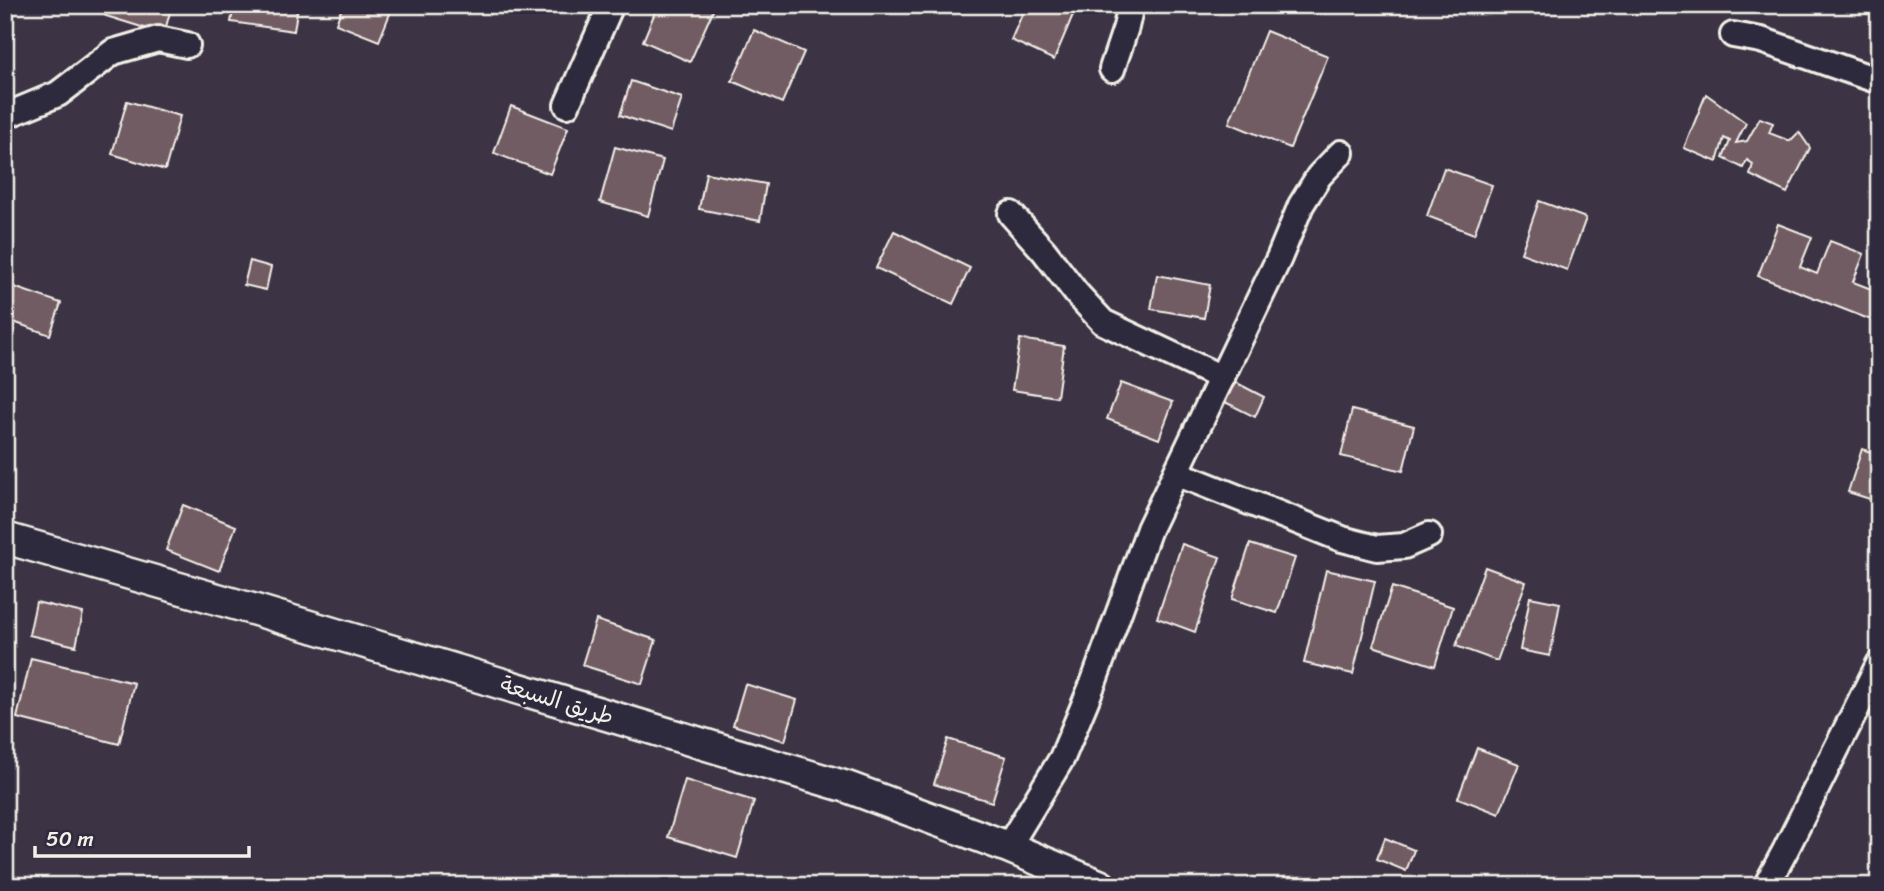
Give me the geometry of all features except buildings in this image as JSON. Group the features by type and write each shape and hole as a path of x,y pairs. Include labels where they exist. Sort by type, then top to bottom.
{"street":[{"path":"567,105 611,5"},
{"path":"1112,69 1131,5"},
{"path":"1733,34 1762,40 1879,81"},
{"path":"5,116 58,94 113,52 158,39 187,45"},
{"path":"1008,847 1062,758 1094,681 1149,529 1279,258 1301,205 1319,176 1341,153"},
{"path":"1011,214 1077,294 1103,321 1222,378"},
{"path":"1176,473 1342,539 1377,548 1404,546 1429,535"},
{"name":"طريق السبعة","path":"5,538 847,787 1008,847 1101,886"},
{"path":"1766,886 1879,664"}]}
